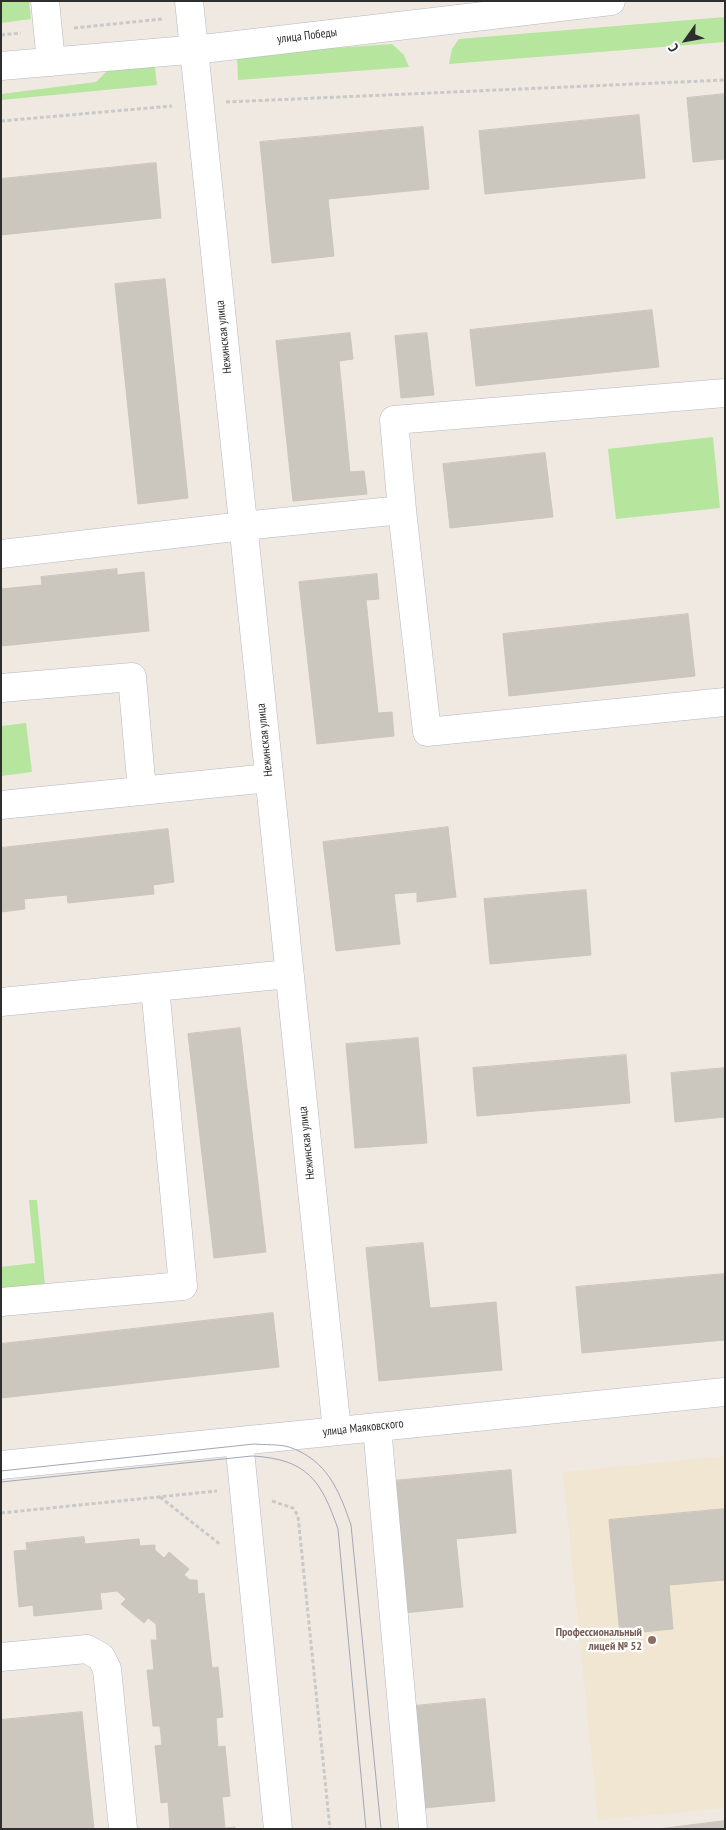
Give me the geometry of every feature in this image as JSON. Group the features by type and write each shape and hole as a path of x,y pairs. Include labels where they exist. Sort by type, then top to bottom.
{"street":[{"path":"44,1 51,62"},
{"name":"Нежинская улица","path":"188,1 336,1431"},
{"name":"улица Победы","path":"1,66 194,49 611,1"},
{"path":"725,393 394,420 402,510 427,732 725,702"},
{"path":"1,554 402,510"},
{"path":"1,688 132,677 142,791"},
{"path":"1,805 269,778"},
{"path":"1,1002 289,974"},
{"path":"1,1302 183,1286 155,987"},
{"name":"улица Маяковского","path":"1,1465 725,1392"},
{"path":"377,1427 413,1829"},
{"path":"239,1441 278,1829"},
{"path":"1,1657 87,1649 101,1657 107,1669 123,1829"}],"path":[{"path":"1,35 167,19"},
{"path":"1,121 200,104 725,80"},
{"path":"1,1513 225,1490 244,1493 293,1508 298,1516 330,1829"},
{"path":"160,1497 252,1568"}],"shaded area":[{"name":"Профессиональный лицей № 52","path":"725,1456 725,1808 598,1820 563,1472"}],"green space":[{"path":"1,1 29,1 31,19 1,23"},
{"path":"725,17 725,42 449,64 452,49 459,39"},
{"path":"392,44 404,55 409,67 238,80 237,55"},
{"path":"154,61 157,85 1,100 1,94 96,82 113,65"},
{"path":"713,437 720,508 616,519 608,449"},
{"path":"26,723 32,772 1,776 1,726"},
{"path":"29,1200 37,1200 45,1285 1,1289 1,1267 35,1263"}],"building":[{"path":"725,94 725,159 693,162 687,98"},
{"path":"639,115 645,178 485,194 479,131"},
{"path":"423,127 429,189 328,199 334,256 272,263 260,142"},
{"path":"156,163 161,218 1,235 1,179"},
{"path":"165,279 188,498 138,504 115,284"},
{"path":"652,310 659,367 476,386 470,330"},
{"path":"350,333 353,359 339,361 350,472 364,471 367,494 293,501 276,341"},
{"path":"427,333 434,395 401,398 395,336"},
{"path":"545,453 553,517 450,528 443,464"},
{"path":"117,569 117,575 144,572 149,631 1,646 1,589 42,585 41,577"},
{"path":"377,574 379,599 366,600 378,713 392,712 394,736 317,744 299,582"},
{"path":"688,614 695,676 509,696 503,634"},
{"path":"448,827 456,897 417,902 417,892 394,894 400,944 336,951 323,842"},
{"path":"168,829 174,882 153,885 154,894 68,903 67,895 24,899 25,909 1,912 1,848"},
{"path":"586,890 591,955 490,964 484,899"},
{"path":"240,1028 266,1252 214,1258 188,1034"},
{"path":"418,1038 427,1143 355,1148 346,1044"},
{"path":"626,1055 630,1103 477,1116 473,1068"},
{"path":"725,1068 725,1117 675,1122 671,1073"},
{"path":"423,1243 430,1308 496,1302 502,1370 379,1381 366,1248"},
{"path":"725,1274 725,1340 582,1353 576,1287"},
{"path":"273,1313 279,1367 1,1398 1,1344"},
{"path":"511,1470 516,1533 456,1539 463,1607 404,1613 392,1481"},
{"path":"725,1509 725,1580 669,1585 673,1629 620,1634 609,1520"},
{"path":"84,1537 85,1544 139,1539 140,1546 155,1545 155,1550 164,1558 169,1552 189,1569 184,1575 190,1580 197,1580 198,1594 204,1593 212,1668 218,1667 223,1717 216,1718 218,1747 225,1746 230,1796 222,1797 225,1828 235,1827 235,1829 170,1829 168,1802 161,1803 155,1746 162,1745 160,1726 153,1726 147,1670 154,1670 151,1640 157,1640 156,1624 148,1618 144,1623 121,1604 126,1599 117,1591 100,1593 102,1609 34,1616 33,1605 19,1607 14,1551 27,1550 26,1543"},
{"path":"485,1699 495,1801 424,1808 414,1706"},
{"path":"82,1712 94,1829 1,1829 1,1720"},
{"path":"725,1821 725,1829 658,1829"}],"tram line":[{"path":"1,1471 254,1444 289,1447 302,1453 322,1468 336,1488 351,1525 381,1829"},
{"path":"1,1482 252,1456 286,1462 299,1467 309,1475 325,1497 338,1529 366,1829"}],"place":[{"name":"Профессиональный лицей № 52","path":"652,1640"}]}
